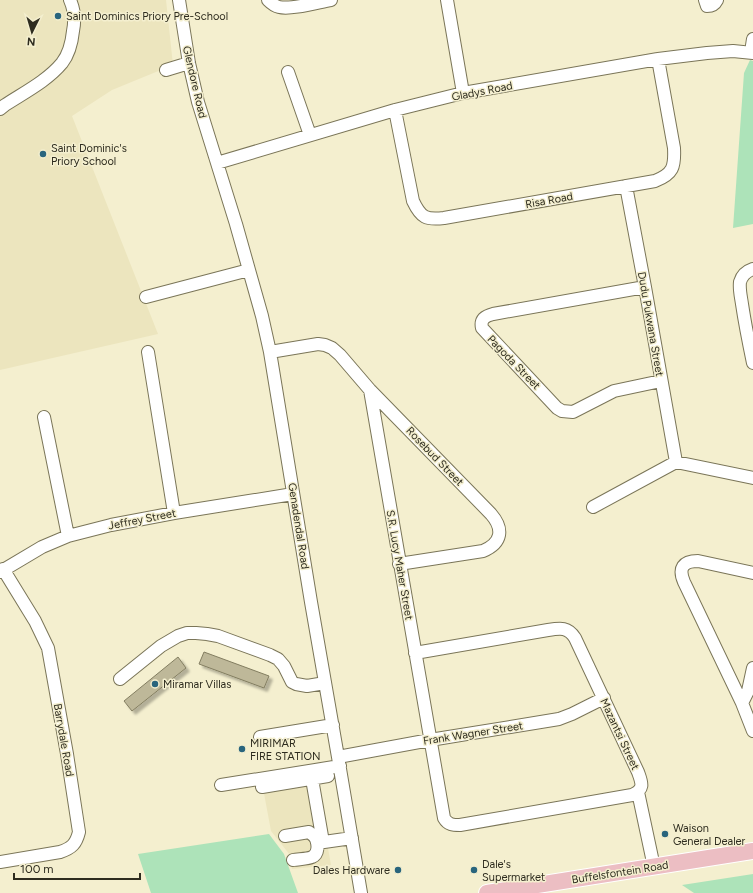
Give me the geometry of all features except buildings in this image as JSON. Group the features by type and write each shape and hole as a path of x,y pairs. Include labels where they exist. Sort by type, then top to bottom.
{"main road":[{"name":"Buffelsfontein Road","path":"487,893 753,851"}],"street":[{"path":"0,109 42,82 63,62 72,39 74,26 74,17 70,0"},
{"name":"Glendore Road","path":"179,0 189,64 198,102 216,163"},
{"path":"268,0 279,7 290,7 331,0"},
{"path":"447,0 463,93"},
{"path":"705,0 707,6 713,4 717,0"},
{"path":"752,53 753,39"},
{"name":"Gladys Road","path":"216,163 395,110 463,93 658,59 714,52 733,51 752,53"},
{"name":"Risa Road","path":"395,110 413,201 418,211 424,216 434,219 655,181 669,174 675,160 658,59"},
{"path":"166,70 189,64"},
{"path":"288,72 310,135"},
{"name":"Genadendal Road","path":"216,163 249,270 270,352 361,893"},
{"name":"Dudu Pukwana Street","path":"626,186 676,462"},
{"path":"753,269 746,272 740,286 743,311 753,363"},
{"path":"146,297 249,270"},
{"name":"Pagoda Street","path":"645,287 493,314 482,319 481,324 482,328 557,408 562,411 573,412 614,391 661,381"},
{"name":"Rosebud Street","path":"270,352 318,344 332,348 340,354 370,390 492,514 497,521 499,526 498,539 494,545 483,551 399,564"},
{"path":"148,352 174,513"},
{"name":"S.R. Lucy Maher Street","path":"370,390 430,740"},
{"path":"44,417 68,536"},
{"path":"593,507 676,462 753,478"},
{"name":"Jeffrey Street","path":"2,570 42,548 68,536 111,525 174,513 293,494"},
{"path":"753,572 698,561 686,563 681,571 681,576 742,703 753,731"},
{"name":"Barrydale Road","path":"0,862 67,850 77,840 79,832 48,648 35,621 2,570"},
{"name":"Mazantsi Street","path":"415,653 548,630 568,630 575,638 638,772 642,785 638,792 654,867"},
{"path":"120,679 161,646 178,636 187,633 196,633 218,636 278,659 284,666 292,682 296,684 307,686 325,683"},
{"path":"742,703 748,691 753,668"},
{"name":"Frank Wagner Street","path":"340,765 430,740 559,719 604,698"},
{"path":"260,737 332,725"},
{"path":"430,740 444,818 449,824 468,824 617,798 632,795 638,792"},
{"path":"262,787 312,779 340,765"},
{"path":"221,785 340,765"},
{"path":"293,860 313,856 320,843 312,779"},
{"path":"285,836 309,832 320,843"},
{"path":"320,843 352,838"}],"shaded area":[{"name":"Saint Dominic's Priory School","path":"0,0 166,0 173,65 112,90 72,116 158,334 0,370"},
{"path":"316,780 331,865 292,869 290,855 271,831 263,788"}],"green space":[{"path":"750,60 753,61 753,224 733,228 744,73"},
{"path":"269,834 284,854 298,893 151,893 138,854"},
{"path":"753,874 753,893 694,893 682,885"}],"place":[{"name":"Saint Dominics Priory Pre-School","path":"58,16"},
{"name":"Saint Dominic's Priory School","path":"43,154"},
{"name":"Miramar Villas","path":"155,684"},
{"name":"MIRIMAR FIRE STATION","path":"242,749"},
{"name":"Waison General Dealer","path":"665,834"},
{"name":"Dales Hardware","path":"398,870"},
{"name":"Dale's Supermarket","path":"474,870"}]}
